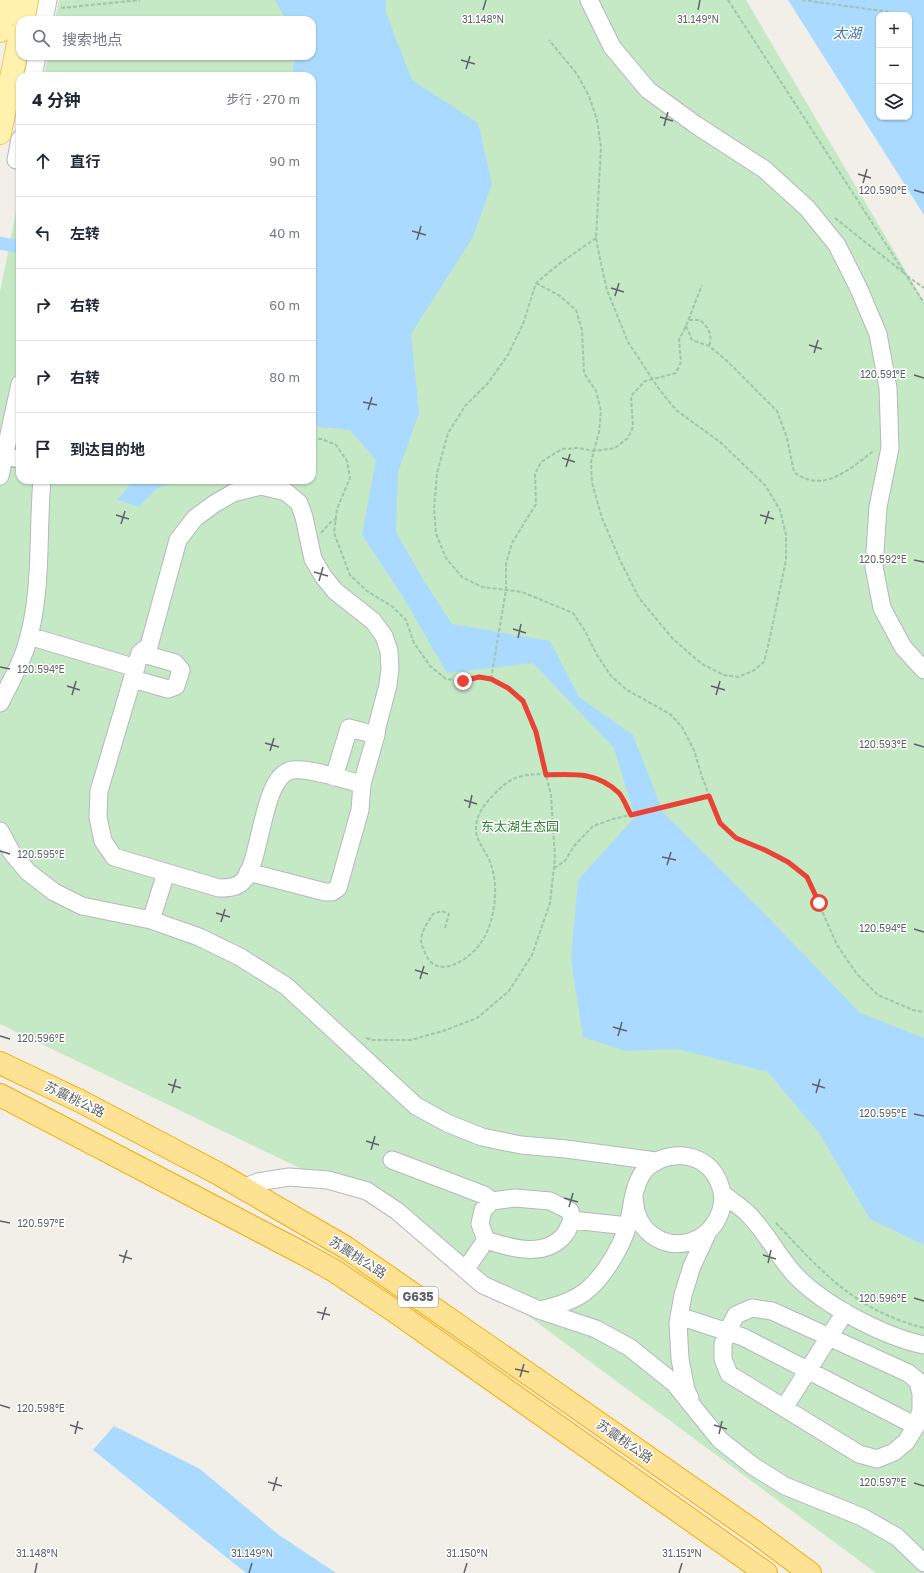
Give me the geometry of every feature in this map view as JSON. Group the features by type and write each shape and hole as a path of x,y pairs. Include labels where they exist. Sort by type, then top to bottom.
{"highway":[{"path":"0,1051 68,1085 127,1125"},
{"name":"苏震桃公路","path":"0,1063 80,1101 219,1174 368,1262 746,1526 810,1573"},
{"name":"苏震桃公路","path":"0,1095 304,1254 356,1285 766,1573"},
{"path":"0,1110 160,1179"}],"main road":[{"path":"0,31 6,0"},
{"path":"24,16 27,0"},
{"path":"0,133 16,54"}],"street":[{"path":"589,0 612,47 648,90 696,125 764,169 807,208 837,245 878,334 888,388 890,448 878,507 874,567 882,608 903,647 924,670"},
{"path":"34,72 36,60"},
{"path":"0,139 16,141"},
{"path":"0,476 12,458 16,421"},
{"path":"0,703 26,649 34,616 39,581 39,512 42,484"},
{"path":"248,872 325,892 332,892 338,888 360,810 362,784 376,735 388,685 390,668 389,652 384,636 373,621 335,591 323,576 313,559 304,517 299,503 286,492 261,486 233,493 214,504 195,518 178,540 149,646 136,666 99,791 98,817 103,841 114,857 219,888 234,887 244,881 248,872 272,792 279,777 292,770 308,771 362,784"},
{"path":"29,636 136,666"},
{"path":"334,777 349,728 376,735"},
{"path":"0,831 12,853 28,872 54,892 82,906 151,920 199,937 240,957 286,986 416,1106 447,1123 482,1137 521,1145 566,1149 656,1161"},
{"path":"151,920 166,873"},
{"path":"539,1310 561,1305 579,1296 600,1277 617,1253 628,1226 637,1183 645,1170 656,1161 670,1156 684,1155 698,1160 710,1168 718,1180 723,1194 722,1209 719,1216 707,1234 692,1266 683,1295 678,1323 680,1359 686,1390 696,1412"},
{"path":"392,1160 484,1195 492,1201"},
{"path":"244,1188 258,1182 289,1177 328,1180 367,1191 398,1211 483,1285 539,1310 596,1329 629,1347 674,1383 720,1440 753,1466 785,1486 862,1516 897,1537 924,1563"},
{"path":"723,1194 745,1211 798,1278 828,1302 868,1325 910,1342 924,1345"},
{"path":"634,1197 636,1212 642,1225 652,1236 665,1242 680,1244 694,1241 707,1234"},
{"path":"515,1198 550,1201 570,1211 572,1220 565,1234 553,1245 536,1250 500,1245 486,1240 480,1224 483,1210 492,1201 515,1198"},
{"path":"572,1220 628,1226"},
{"path":"465,1270 486,1240"},
{"path":"752,1308 772,1311 830,1337 908,1373 918,1380 922,1394 921,1410 916,1426 906,1442 894,1452 877,1459 859,1454 729,1374 723,1359 723,1344 727,1332 736,1315 752,1308"},
{"path":"784,1408 845,1312"},
{"path":"679,1316 743,1337 916,1426"}],"path":[{"path":"46,10 140,0"},
{"path":"728,0 924,303"},
{"path":"802,0 890,12"},
{"path":"536,283 560,296 576,310 582,330 584,373 596,391 601,411 599,432 591,462 592,483 602,518 620,560 639,598 673,639 702,664 724,675 738,677 753,671 764,662 786,560 786,535 780,510 765,485 720,442 676,410 628,342 607,290 596,238 601,147 597,120 589,96 577,74 549,40"},
{"path":"833,216 924,288"},
{"path":"596,238 559,264 536,283 523,324 508,355 488,383 465,406 448,433 437,473 434,509 436,534 446,558 462,577 482,587 522,592 573,613 585,630 597,655 610,676 627,690 670,714 682,727 694,750 702,777 720,823 736,838 788,862 807,877 837,945 856,974 878,995 913,1010 924,1012"},
{"path":"491,679 506,590 506,564 512,543 536,504 535,474 541,462 562,449 579,448 594,451 615,448 628,438 634,427 631,396 645,380 676,373 681,362 679,340 689,320 702,285"},
{"path":"689,320 700,320 709,328 711,339 709,346"},
{"path":"686,326 692,340 709,346 726,360 777,411 787,438 794,472 802,479 814,482 830,479 847,472 872,452 890,448"},
{"path":"316,439 322,438 336,445 347,461 350,478 337,509 334,533 350,575 367,590 393,607 406,620 414,643 430,666 446,679 463,681 479,677 491,679 508,688 523,701 536,732 551,795 555,858 550,903 532,955 509,991 477,1018 443,1031 411,1040 371,1040 364,1037"},
{"path":"445,928 449,914 442,911 433,914 424,928 421,942 427,957 436,965 449,967 465,960 482,941 494,913 496,885 491,864 480,845 476,831 477,818 484,806 499,789 515,779 530,775 584,774 602,780 619,794 631,815"},
{"path":"554,868 566,861 574,846 593,826 709,796"},
{"path":"761,1230 771,1218 821,1270 864,1304 898,1320 924,1328"}],"green space":[{"name":"东太湖生态园","path":"59,0 746,0 924,302 924,1573 876,1573 381,1207 0,1024 0,292 16,212 16,484 316,484 316,72 45,72 47,60 316,60 316,16 56,16"}],"water":[{"path":"275,0 386,0 386,13 412,80 478,123 492,184 473,237 411,334 419,413 398,472 396,532 424,581 452,624 550,641 579,697 633,735 663,812 761,910 860,1013 924,1038 924,1245 870,1219 819,1133 768,1072 678,1049 626,1051 583,1037 571,960 578,880 635,817 614,748 533,663 447,673 403,597 362,535 376,460 350,430 316,426 316,72 293,72 294,60 316,60 316,16 284,16"},
{"name":"太湖","path":"788,0 924,0 924,215"},
{"path":"131,484 168,484 156,489 139,507 117,500"},
{"path":"114,1426 200,1469 279,1535 336,1573 246,1573 93,1450"}],"waterway":[{"path":"0,243 16,246"}],"route":[{"path":"463,681 479,677 491,679 508,688 523,701 536,732 546,775 584,774 602,780 619,794 631,815 709,796 720,823 736,838 765,850 788,862 807,877 819,903"}]}
